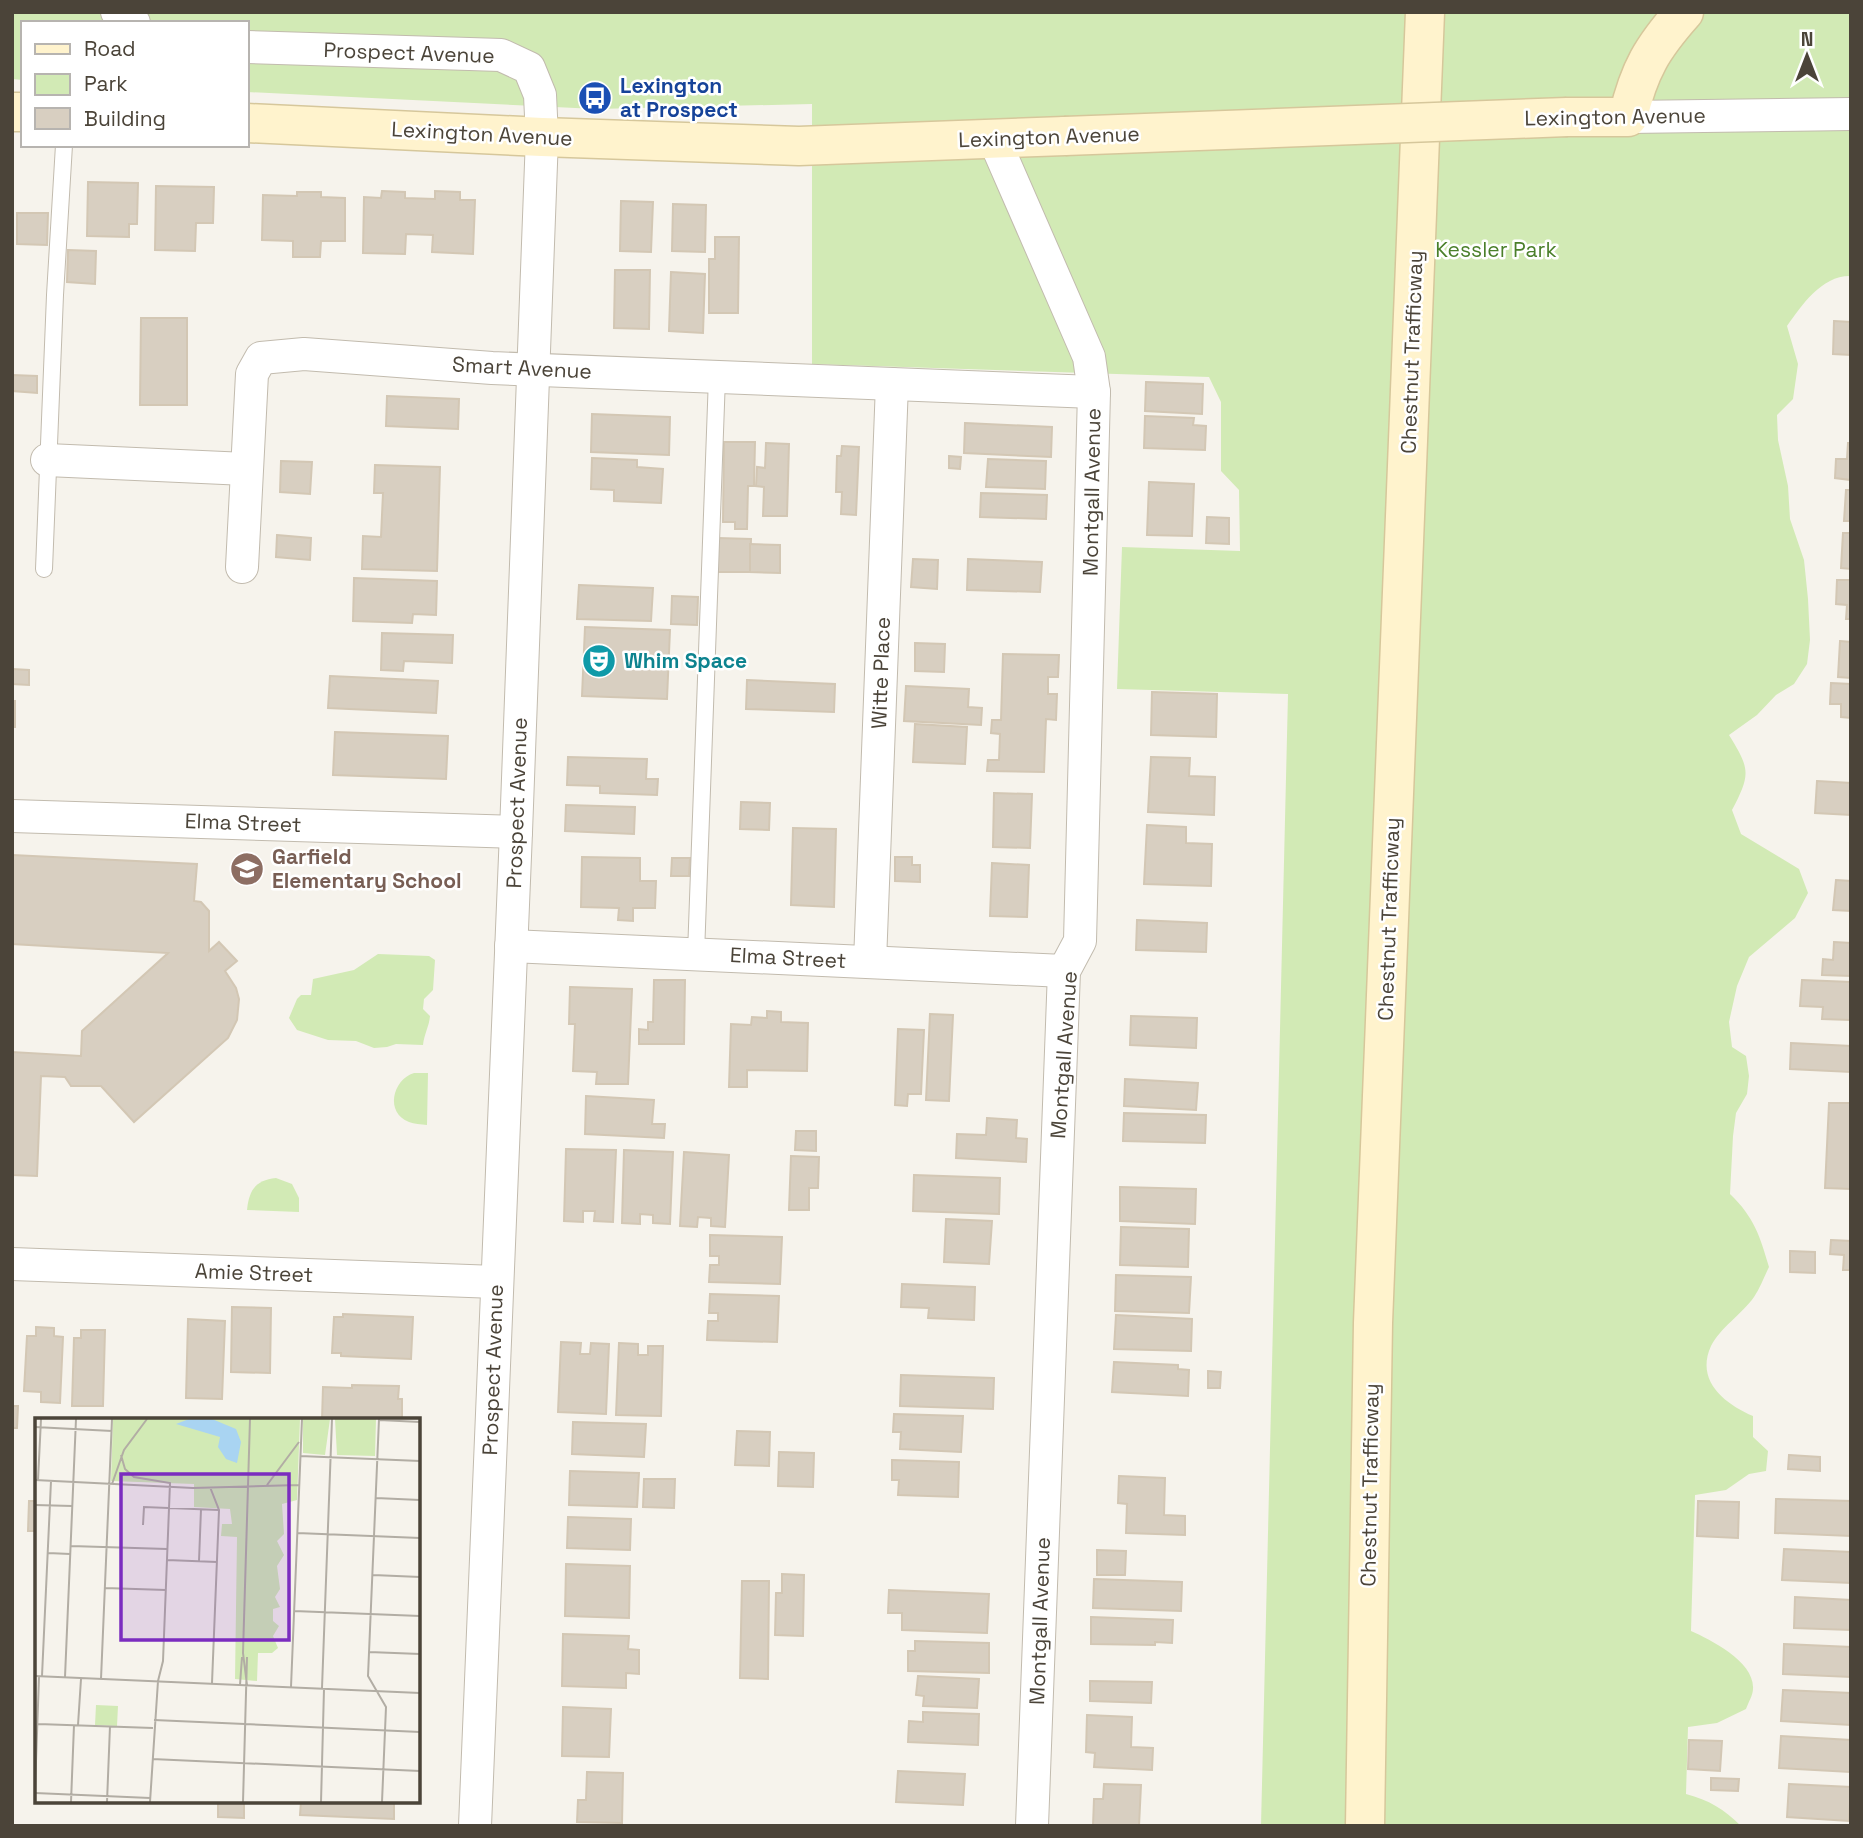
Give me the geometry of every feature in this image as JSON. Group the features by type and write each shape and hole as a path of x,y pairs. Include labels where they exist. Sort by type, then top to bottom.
{"street":[{"name":"Chestnut Trafficway","path":"1365,1826 1373,1323 1425,12"},
{"path":"1628,117 1637,81 1646,62 1684,12"},
{"name":"Prospect Avenue","path":"248,47 501,55 529,68 540,95 542,137 516,832 475,1826"},
{"name":"Lexington Avenue","path":"248,123 799,146 1566,117 1851,114"},
{"name":"Montgall Avenue","path":"994,139 1089,357 1094,392 1080,941 1064,971 1032,1826"},
{"name":"Smart Avenue","path":"246,469 252,373 261,358 304,354 532,369 1094,392"},
{"name":"Witte Place","path":"870,962 892,384"},
{"path":"47,460 246,469 242,567"},
{"name":"Elma Street","path":"12,816 516,832"},
{"name":"Elma Street","path":"511,946 1064,971"},
{"name":"Amie Street","path":"12,1264 496,1282"}],"lane":[{"path":"44,569 47,460 64,147"},
{"path":"696,954 717,377"}],"green space":[{"name":"Kessler Park","path":"12,12 1851,12 1851,276 1831,280 1822,286 1806,301 1787,326 1798,364 1793,399 1777,415 1778,440 1788,486 1790,519 1804,560 1810,640 1807,664 1794,684 1776,695 1757,715 1729,735 1741,756 1746,772 1732,810 1741,834 1799,869 1808,893 1795,918 1749,957 1737,986 1729,1022 1732,1047 1746,1056 1749,1076 1747,1094 1736,1113 1730,1194 1755,1228 1769,1267 1754,1297 1715,1339 1707,1359 1707,1370 1710,1380 1723,1398 1753,1416 1753,1437 1768,1451 1766,1471 1749,1474 1726,1490 1695,1495 1691,1631 1720,1646 1740,1661 1752,1679 1753,1689 1746,1709 1717,1723 1688,1727 1686,1794 1716,1806 1741,1826 1261,1826 1288,694 1117,689 1122,547 1240,551 1239,490 1221,471 1221,402 1209,377 812,364 812,104 596,109 248,92 248,21 21,21 21,80 12,79"},
{"path":"378,954 429,956 435,960 433,990 424,999 423,1009 430,1016 423,1045 396,1044 374,1048 356,1041 328,1040 297,1030 289,1018 297,999 301,995 311,995 313,979 354,970"},
{"path":"414,1073 428,1073 427,1125 411,1123 401,1118 394,1104 396,1089 406,1077"},
{"path":"276,1178 292,1184 299,1198 299,1212 247,1210 254,1188 263,1181"}],"building":[{"path":"88,182 138,183 137,224 129,224 129,237 87,236"},
{"path":"156,186 214,187 213,223 196,223 195,251 155,250"},
{"path":"382,191 405,192 405,198 435,199 435,191 460,192 460,200 475,200 473,254 432,252 433,235 406,234 405,254 363,253 364,197 381,198"},
{"path":"297,192 321,192 321,197 345,198 345,241 321,241 320,257 293,257 293,241 262,240 263,195 297,196"},
{"path":"621,201 653,202 651,252 620,251"},
{"path":"673,204 706,205 705,252 672,251"},
{"path":"17,213 48,213 47,245 17,244"},
{"path":"715,237 739,237 738,313 709,313 709,259 715,259"},
{"path":"68,250 96,251 95,284 67,282"},
{"path":"615,270 650,270 649,329 614,328"},
{"path":"671,272 705,274 703,333 669,331"},
{"path":"141,318 187,318 187,405 140,405"},
{"path":"1834,321 1851,322 1851,355 1833,354"},
{"path":"12,375 37,376 37,393 12,391"},
{"path":"1146,382 1203,384 1202,414 1145,411"},
{"path":"387,396 459,399 458,429 386,426"},
{"path":"592,414 670,417 669,455 591,452"},
{"path":"1145,416 1194,418 1193,425 1206,426 1205,450 1144,448"},
{"path":"965,423 1052,427 1051,457 964,453"},
{"path":"724,442 755,442 754,486 748,486 747,529 735,529 735,522 723,522"},
{"path":"766,443 789,444 787,516 763,516 764,487 756,486 757,467 765,468"},
{"path":"1848,443 1851,443 1851,480 1835,478 1836,459 1847,459"},
{"path":"842,446 859,447 856,515 841,514 842,492 836,492 837,456 841,456"},
{"path":"949,456 961,457 960,469 949,468"},
{"path":"592,458 637,460 637,467 663,469 661,503 614,501 614,490 591,489"},
{"path":"988,459 1046,461 1045,489 986,487"},
{"path":"281,461 312,462 310,494 280,492"},
{"path":"375,465 440,467 437,571 362,569 363,536 381,537 383,493 374,493"},
{"path":"1149,482 1194,484 1192,536 1147,535"},
{"path":"1846,490 1851,490 1851,521 1844,521"},
{"path":"981,493 1047,495 1046,519 980,517"},
{"path":"1207,517 1229,518 1229,544 1206,543"},
{"path":"1843,533 1851,533 1851,569 1841,568"},
{"path":"277,535 311,538 310,560 276,557"},
{"path":"718,538 751,539 750,572 717,572"},
{"path":"750,544 780,545 780,573 750,572"},
{"path":"913,559 938,560 937,589 911,587"},
{"path":"968,559 1042,562 1040,592 967,590"},
{"path":"354,578 437,581 436,615 413,614 412,623 353,621"},
{"path":"1837,580 1851,580 1851,619 1846,619 1847,605 1836,604"},
{"path":"579,585 653,588 651,621 577,619"},
{"path":"672,596 698,597 697,625 671,624"},
{"path":"585,627 670,630 667,699 582,696"},
{"path":"382,633 453,635 452,663 404,661 403,671 381,670"},
{"path":"1840,641 1851,642 1851,678 1838,677"},
{"path":"915,643 945,644 944,672 915,671"},
{"path":"1003,654 1059,655 1058,677 1048,677 1048,694 1057,694 1056,720 1046,719 1044,772 987,771 988,760 999,760 1000,734 991,733 992,720 1001,720"},
{"path":"12,669 29,670 29,685 12,684"},
{"path":"330,676 438,681 436,713 328,708"},
{"path":"747,680 835,684 834,712 746,709"},
{"path":"1831,683 1851,684 1851,718 1841,717 1841,704 1830,704"},
{"path":"906,686 969,689 968,707 982,708 981,725 904,721"},
{"path":"1152,692 1217,694 1216,737 1151,735"},
{"path":"12,701 15,701 15,727 12,727"},
{"path":"915,724 967,727 965,764 913,762"},
{"path":"335,732 448,736 446,779 333,775"},
{"path":"568,757 647,759 646,779 658,779 657,795 600,793 600,786 567,785"},
{"path":"1151,757 1190,758 1189,776 1215,777 1214,815 1148,812"},
{"path":"1817,781 1851,783 1851,815 1815,813"},
{"path":"994,793 1032,794 1030,848 993,847"},
{"path":"741,802 770,803 769,830 740,829"},
{"path":"566,805 635,807 634,834 565,831"},
{"path":"1147,825 1186,827 1186,843 1212,844 1211,886 1144,884"},
{"path":"793,828 836,829 834,907 791,905"},
{"path":"12,855 197,864 194,901 201,902 209,911 209,951 219,942 237,961 225,971 236,988 239,999 237,1020 228,1038 134,1122 101,1086 71,1086 65,1077 41,1076 37,1176 12,1175 12,1052 81,1056 82,1031 168,953 12,944"},
{"path":"582,857 640,858 640,881 656,881 655,908 633,908 633,921 618,920 619,908 581,907"},
{"path":"895,857 912,857 912,865 920,865 920,882 895,881"},
{"path":"672,858 690,858 689,876 671,876"},
{"path":"992,863 1029,865 1027,917 990,916"},
{"path":"1836,880 1851,881 1851,911 1833,910"},
{"path":"1137,920 1207,923 1206,952 1136,950"},
{"path":"1834,942 1851,943 1851,976 1822,975 1823,959 1833,960"},
{"path":"654,980 685,980 684,1044 639,1044 639,1029 648,1030 648,1022 653,1022"},
{"path":"1802,980 1851,982 1850,1020 1822,1019 1823,1007 1800,1006"},
{"path":"570,987 632,989 628,1084 596,1084 597,1072 573,1071 575,1024 569,1024"},
{"path":"767,1011 781,1012 781,1022 808,1023 807,1071 747,1070 747,1087 729,1087 731,1024 751,1025 752,1017 767,1018"},
{"path":"930,1014 953,1015 949,1101 926,1100"},
{"path":"1131,1016 1197,1018 1196,1048 1130,1045"},
{"path":"898,1029 924,1030 921,1094 908,1094 907,1106 895,1105"},
{"path":"1791,1043 1851,1046 1851,1072 1790,1069"},
{"path":"1125,1079 1198,1083 1196,1110 1124,1106"},
{"path":"586,1096 654,1100 652,1124 665,1124 664,1138 585,1134"},
{"path":"1829,1103 1851,1103 1851,1189 1825,1188"},
{"path":"1124,1113 1206,1115 1205,1143 1123,1141"},
{"path":"987,1118 1017,1120 1016,1138 1027,1139 1026,1162 956,1158 957,1134 986,1135"},
{"path":"796,1131 816,1131 816,1151 795,1150"},
{"path":"566,1149 616,1150 613,1222 594,1221 595,1211 583,1211 583,1222 564,1221"},
{"path":"624,1150 673,1152 670,1224 653,1223 653,1215 640,1214 640,1224 622,1223"},
{"path":"684,1152 729,1155 725,1227 711,1226 711,1218 698,1217 697,1227 680,1226"},
{"path":"791,1156 819,1157 818,1188 809,1188 809,1210 789,1210"},
{"path":"914,1175 1000,1178 999,1214 913,1211"},
{"path":"1120,1187 1196,1189 1195,1224 1120,1221"},
{"path":"946,1219 992,1221 989,1264 944,1262"},
{"path":"1121,1227 1189,1229 1188,1267 1120,1265"},
{"path":"710,1235 782,1237 780,1284 709,1282 710,1265 719,1265 719,1256 710,1256"},
{"path":"1831,1240 1851,1241 1851,1270 1843,1270 1844,1255 1830,1254"},
{"path":"1790,1251 1815,1252 1815,1273 1790,1272"},
{"path":"1116,1275 1191,1277 1189,1313 1115,1311"},
{"path":"902,1284 975,1287 974,1320 928,1318 929,1308 901,1307"},
{"path":"710,1294 779,1296 777,1342 707,1340 708,1321 718,1321 718,1313 709,1313"},
{"path":"232,1307 271,1308 270,1373 231,1372"},
{"path":"343,1314 413,1317 411,1359 341,1356 341,1353 332,1353 334,1317 343,1317"},
{"path":"1116,1315 1192,1319 1191,1351 1114,1349"},
{"path":"188,1319 225,1321 222,1399 186,1398"},
{"path":"36,1327 54,1328 54,1336 63,1337 60,1403 41,1402 41,1392 24,1391 27,1336 36,1336"},
{"path":"81,1330 105,1330 103,1406 72,1406 74,1338 81,1338"},
{"path":"561,1342 581,1343 580,1354 590,1354 591,1343 609,1344 606,1414 558,1412"},
{"path":"619,1343 638,1344 638,1355 648,1355 648,1346 663,1346 661,1416 616,1415"},
{"path":"1114,1362 1178,1365 1178,1369 1189,1370 1188,1396 1112,1392"},
{"path":"1208,1371 1221,1372 1220,1388 1208,1388"},
{"path":"901,1375 994,1378 993,1409 900,1406"},
{"path":"352,1385 399,1386 398,1399 402,1399 402,1418 322,1418 323,1387 352,1388"},
{"path":"12,1406 18,1406 17,1428 12,1428"},
{"path":"894,1414 963,1416 961,1452 900,1449 901,1432 893,1432"},
{"path":"573,1422 646,1424 644,1457 572,1454"},
{"path":"737,1431 770,1432 769,1466 735,1465"},
{"path":"779,1452 814,1453 813,1487 778,1486"},
{"path":"1789,1455 1820,1457 1820,1471 1788,1469"},
{"path":"892,1460 959,1462 958,1497 898,1495 899,1480 892,1480"},
{"path":"570,1471 639,1473 637,1507 569,1505"},
{"path":"1119,1476 1165,1478 1164,1515 1185,1516 1185,1535 1126,1533 1127,1504 1118,1503"},
{"path":"644,1479 675,1479 674,1508 643,1507"},
{"path":"1776,1499 1851,1501 1851,1536 1775,1533"},
{"path":"29,1501 35,1501 35,1531 28,1531"},
{"path":"1698,1501 1739,1502 1738,1538 1697,1536"},
{"path":"568,1517 631,1519 630,1550 567,1548"},
{"path":"1784,1549 1851,1552 1851,1583 1782,1580"},
{"path":"1097,1550 1126,1551 1125,1575 1097,1575"},
{"path":"566,1564 630,1566 629,1618 565,1616"},
{"path":"782,1574 804,1575 803,1636 775,1635 776,1593 782,1593"},
{"path":"1094,1579 1182,1582 1181,1611 1093,1608"},
{"path":"742,1581 769,1581 768,1679 740,1678"},
{"path":"889,1590 989,1594 987,1633 902,1630 902,1613 888,1613"},
{"path":"1795,1597 1851,1600 1851,1630 1794,1628"},
{"path":"1091,1617 1173,1620 1172,1643 1091,1644"},
{"path":"563,1634 629,1636 628,1649 639,1650 639,1674 626,1673 626,1688 562,1686"},
{"path":"915,1641 989,1643 989,1673 908,1671 908,1651 915,1651"},
{"path":"1784,1644 1851,1647 1851,1677 1783,1674"},
{"path":"918,1676 979,1679 977,1708 923,1706 924,1696 916,1695"},
{"path":"1090,1681 1152,1682 1151,1703 1090,1701"},
{"path":"1783,1690 1851,1693 1851,1725 1781,1721"},
{"path":"563,1707 611,1709 609,1757 562,1756"},
{"path":"923,1712 979,1714 978,1745 908,1742 909,1721 923,1722"},
{"path":"1087,1715 1132,1717 1131,1747 1153,1748 1152,1770 1094,1767 1095,1753 1086,1752"},
{"path":"1781,1736 1851,1740 1850,1772 1779,1768"},
{"path":"1689,1740 1722,1741 1720,1771 1688,1769"},
{"path":"898,1771 965,1774 963,1805 896,1802"},
{"path":"587,1772 623,1773 622,1823 577,1822 578,1800 586,1800"},
{"path":"1711,1778 1739,1779 1738,1791 1711,1790"},
{"path":"1104,1784 1141,1785 1139,1826 1093,1826 1094,1799 1103,1799"},
{"path":"1789,1784 1851,1787 1849,1821 1787,1817"},
{"path":"218,1803 244,1803 244,1818 218,1817"},
{"path":"301,1803 394,1803 394,1819 300,1815"}],"place":[{"name":"Lexington at Prospect","path":"595,98"},
{"name":"Whim Space","path":"599,661"},
{"name":"Garfield Elementary School","path":"247,869"}]}
